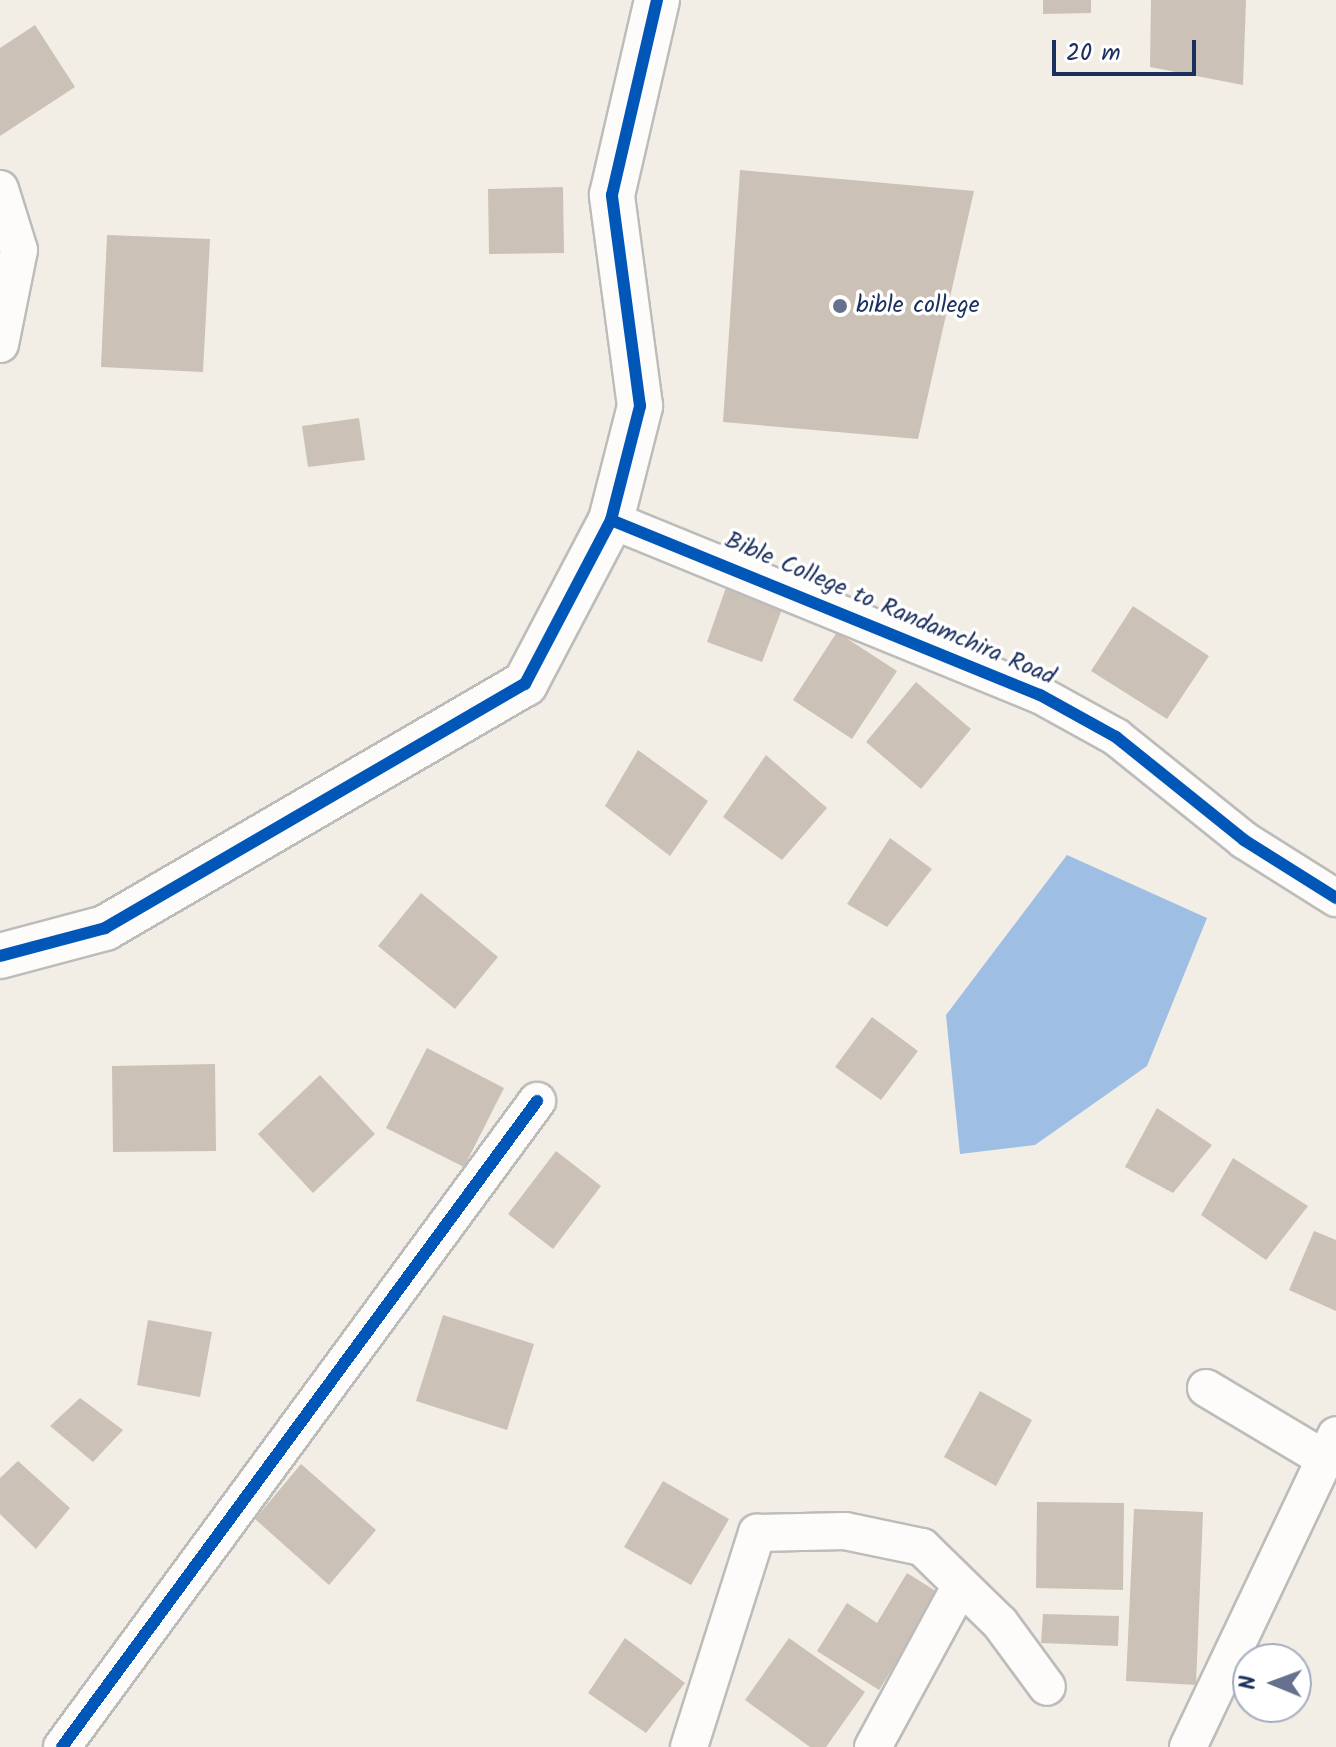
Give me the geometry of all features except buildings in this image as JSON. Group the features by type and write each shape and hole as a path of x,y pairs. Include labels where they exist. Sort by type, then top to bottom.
{"street":[{"path":"0,956 105,928 525,684 611,520 640,406 612,195 657,0"},
{"path":"0,189 19,250 0,344"},
{"name":"Bible College to Randamchira Road","path":"611,520 1040,695 1116,737 1244,840 1336,898"},
{"path":"62,1747 537,1101"},
{"path":"1188,1747 1330,1447 1206,1388"},
{"path":"689,1747 757,1533 845,1531 922,1547 961,1585 1047,1687"},
{"path":"873,1747 961,1585"}],"water":[{"path":"1067,855 1207,918 1147,1066 1035,1145 960,1154 946,1015"}],"cycle path":[{"path":"0,956 105,928 525,684 611,520 640,406 612,195 657,0"},
{"path":"611,520 1040,695 1116,737 1244,840 1336,898"},
{"path":"62,1747 537,1101"}],"place":[{"name":"bible college","path":"840,306"}]}
